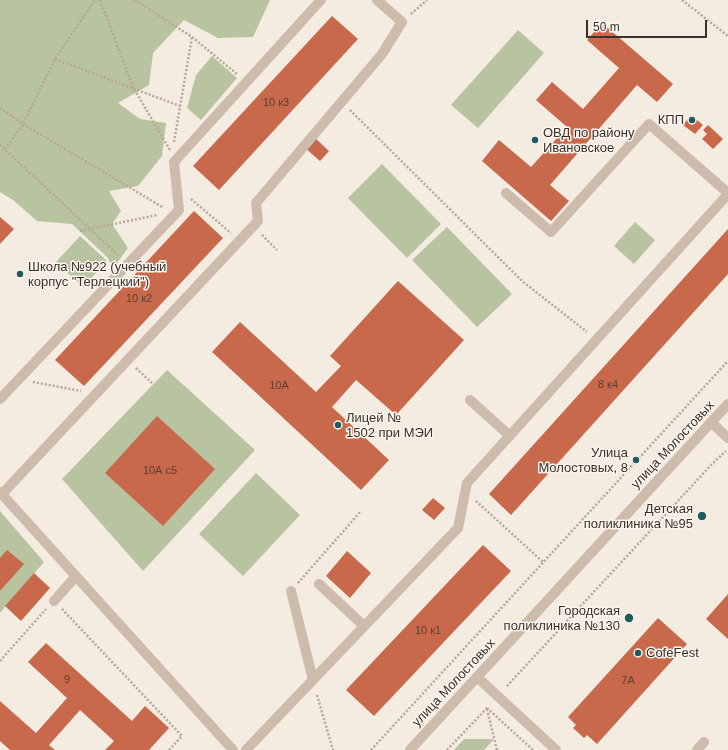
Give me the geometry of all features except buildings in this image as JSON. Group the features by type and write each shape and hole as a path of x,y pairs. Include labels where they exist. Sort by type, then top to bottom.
{"street":[{"path":"0,399 128,264 174,211 177,187 174,162 321,0"},
{"path":"233,750 1,493 128,361 258,221 256,203 382,54 402,22 377,0"},
{"path":"246,750 458,528 467,483 728,194 649,124 552,232 506,193"},
{"path":"470,400 510,436"},
{"name":"улица Молостовых","path":"410,750 728,404"},
{"path":"711,422 728,438"},
{"path":"54,601 76,576"},
{"path":"319,584 364,626"},
{"path":"291,591 313,680"},
{"path":"477,677 556,750"},
{"path":"697,750 704,742"}],"path":[{"path":"4,149 23,124 55,59 95,0"},
{"path":"100,0 133,87 172,154 192,37"},
{"path":"135,0 192,37 246,82"},
{"path":"402,22 427,0"},
{"path":"682,0 728,36"},
{"path":"55,59 133,87 180,106"},
{"path":"342,102 522,281 597,340"},
{"path":"0,108 23,124 174,211"},
{"path":"0,145 128,264"},
{"path":"177,187 240,240"},
{"path":"80,231 174,211"},
{"path":"252,227 277,250"},
{"path":"128,361 153,384"},
{"path":"371,750 728,361"},
{"path":"19,379 96,394"},
{"path":"508,686 712,464 726,451"},
{"path":"465,491 543,562"},
{"path":"291,591 362,511"},
{"path":"0,661 54,601 182,736 169,750"},
{"path":"313,680 333,750"},
{"path":"447,750 487,708"},
{"path":"487,708 497,750"},
{"path":"487,708 532,750"}],"green space":[{"path":"0,0 270,0 253,37 218,38 184,20 153,53 149,85 118,103 140,119 166,123 162,156 138,186 109,191 121,211 112,224 128,248 113,268 108,258 72,224 37,221 13,200 0,192"},
{"path":"518,30 544,53 478,128 451,105"},
{"path":"212,56 237,78 201,120 187,108 196,75"},
{"path":"382,164 441,224 407,258 348,198"},
{"path":"635,222 655,240 634,264 614,246"},
{"path":"447,227 512,294 477,327 412,260"},
{"path":"80,236 107,261 83,287 56,262"},
{"path":"167,370 255,450 143,571 62,479"},
{"path":"256,473 300,515 243,576 199,534"},
{"path":"0,511 44,562 0,613"},
{"path":"464,739 494,739 484,750 454,750"}],"place":[{"name":"КПП","path":"692,120"},
{"name":"ОВД по району Ивановское","path":"535,140"},
{"name":"Школа №922 (учебный корпус \"Терлецкий\")","path":"20,274"},
{"name":"Лицей № 1502 при МЭИ","path":"338,425"},
{"name":"Улица Молостовых, 8","path":"636,460"},
{"name":"Детская поликлиника №95","path":"702,516"},
{"name":"Городская поликлиника №130","path":"629,618"},
{"name":"CofeFest","path":"638,653"}]}
